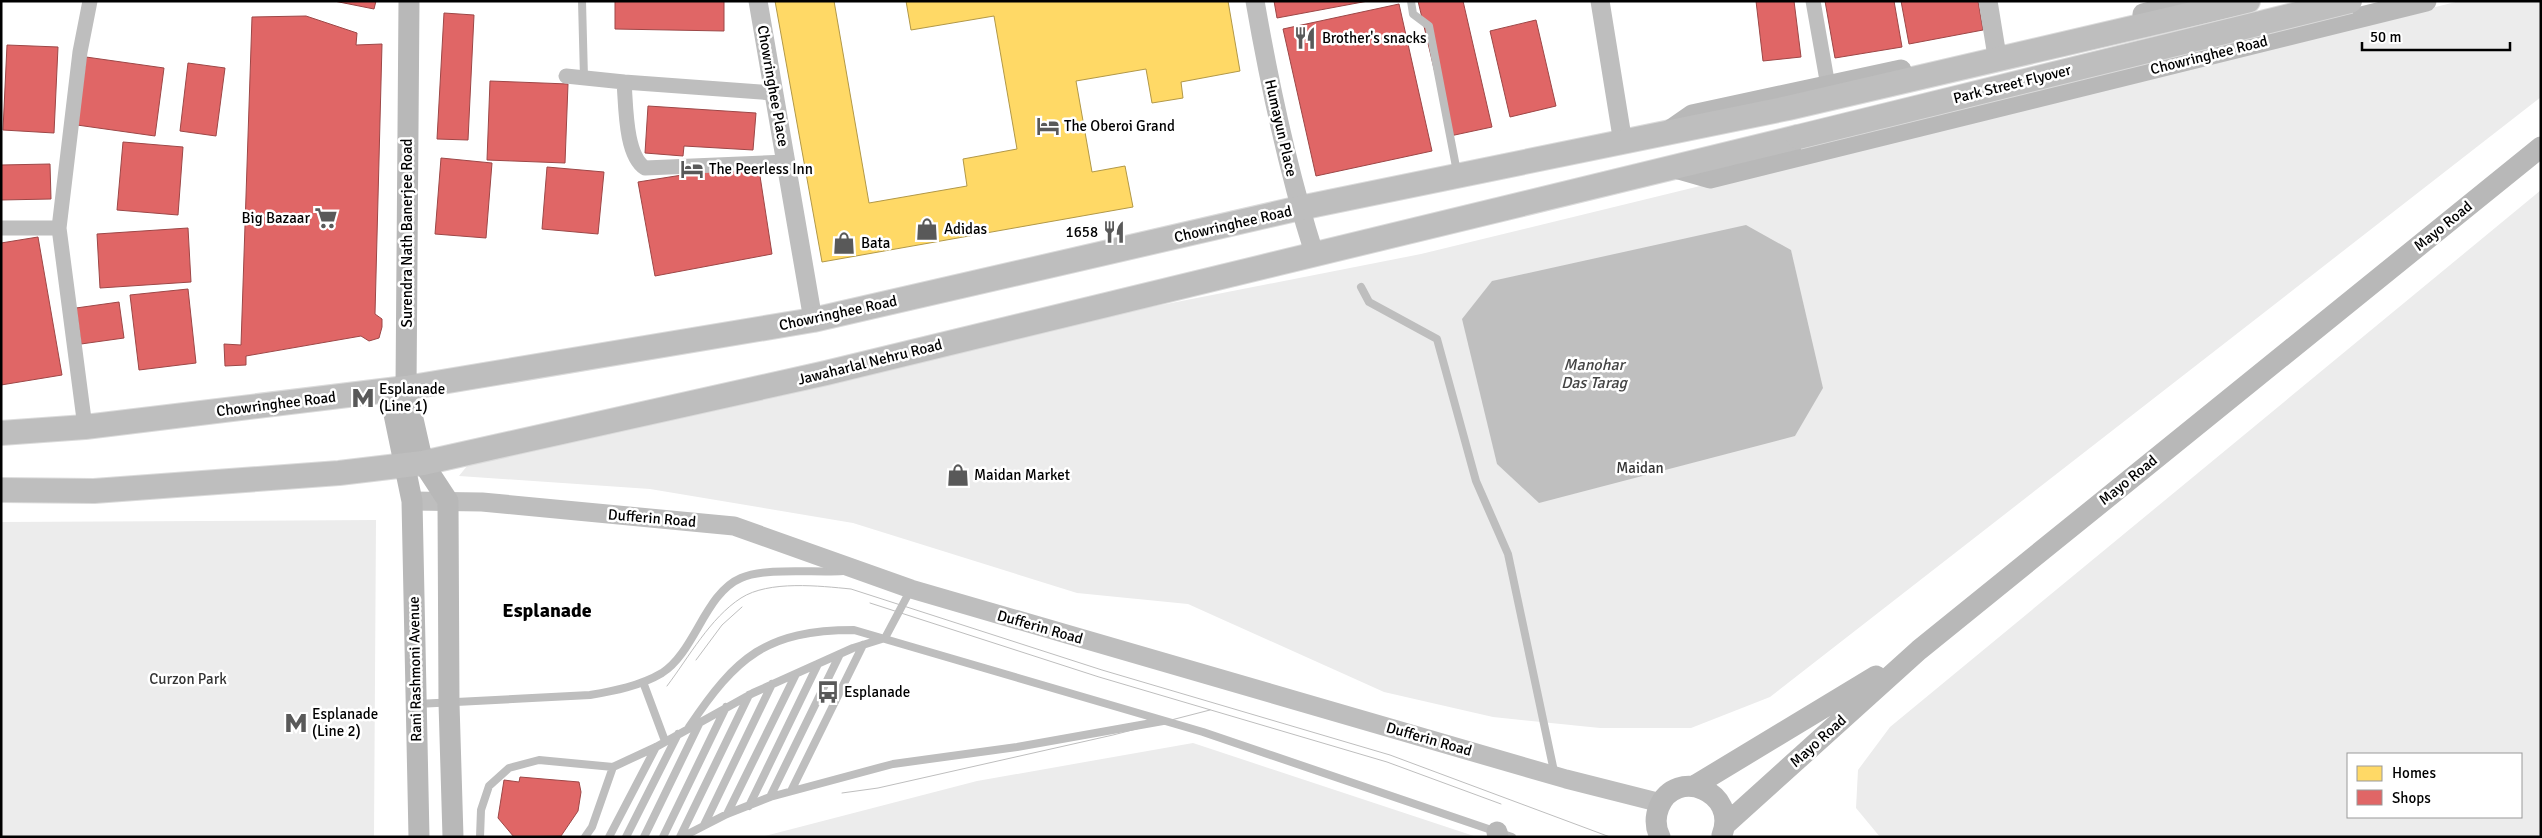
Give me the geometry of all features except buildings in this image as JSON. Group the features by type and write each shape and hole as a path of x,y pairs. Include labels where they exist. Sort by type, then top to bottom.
{"main road":[{"name":"Surendra Nath Banerjee Road","path":"409,1 398,389 413,464"},
{"path":"1665,134 1692,115 1996,50 2193,1"},
{"name":"Park Street Flyover","path":"1665,134 1788,108 2248,1"},
{"name":"Park Street Flyover","path":"1675,168 2350,1"},
{"name":"Chowringhee Road","path":"1675,168 1710,178 2426,1"},
{"name":"Chowringhee Road","path":"1,433 85,427 398,389 813,320 1300,208 1665,134"},
{"name":"Mayo Road","path":"1723,831 1919,650 2541,146"},
{"path":"1314,253 1675,168"},
{"name":"Jawaharlal Nehru Road","path":"413,464 826,373 1314,253"},
{"path":"1,490 94,491 339,473 413,464 448,501 449,702 453,837"},
{"name":"Rani Rashmoni Avenue","path":"413,464 418,837"},
{"path":"1656,835 1657,812 1661,803 1675,790 1694,786 1919,650"},
{"path":"1694,786 1704,788 1719,801 1723,810 1723,831"}],"street":[{"path":"85,427 59,228 80,52 90,1"},
{"name":"Chowringhee Place","path":"758,1 813,320"},
{"name":"Humayun Place","path":"1255,1 1274,107 1300,208 1314,253"},
{"path":"1600,1 1623,143"},
{"path":"1813,1 1828,86"},
{"path":"1988,1 1996,50"},
{"path":"566,76 774,93"},
{"path":"624,82 631,148 639,164 645,168 787,162"},
{"path":"1,228 59,228"},
{"name":"Dufferin Road","path":"412,501 482,502 734,526 911,589 1555,776 1661,803"}],"lane":[{"path":"582,1 584,78"},
{"path":"1411,1 1413,14 1429,26 1458,176"},
{"path":"1361,287 1369,302 1436,339 1476,481 1508,554 1555,776"},
{"path":"416,704 590,695 617,690 643,682 662,672 677,659 717,599 731,584 741,578 768,572 812,573 858,570"},
{"path":"480,837 481,810 489,786 508,768 539,760 613,767 772,684 840,654 885,638 911,589"},
{"path":"689,727 715,688 742,662 782,638 820,630 854,630 1165,720 1502,835"},
{"path":"791,791 863,645"},
{"path":"770,797 840,654"},
{"path":"749,806 818,664"},
{"path":"727,814 796,674"},
{"path":"643,682 665,741"},
{"path":"704,825 772,684"},
{"path":"681,837 749,695"},
{"path":"663,837 726,707"},
{"path":"681,837 727,814 770,797 893,764 1017,747 1165,720"},
{"path":"644,837 701,721"},
{"path":"626,837 678,734"},
{"path":"609,837 656,746"},
{"path":"585,837 592,827 613,767"}],"green space":[{"name":"Maidan","path":"2460,1 2541,1 2541,97 1770,697 1691,728 1600,728 1493,717 1384,692 1188,604 1077,593 853,523 650,489 459,476 490,437 1421,254"},
{"path":"2541,190 2541,837 1880,837 1856,808 1858,770 1890,727"},
{"name":"Curzon Park","path":"376,520 374,837 1,837 1,522"},
{"path":"1193,743 1477,837 761,837 977,781"}],"water":[{"name":"Manohar Das Tarag","path":"1746,225 1791,250 1823,388 1795,436 1539,503 1497,464 1462,319 1492,281"}],"tram line":[{"path":"667,686 719,616 730,606 752,592 780,586 851,589 1102,670 1390,755 1610,837"},
{"path":"870,603 1099,677 1387,762 1501,804"},
{"path":"696,660 722,625 742,607"},
{"path":"842,793 878,788 1113,735 1210,710"}],"place":[{"name":"Brother's snacks","path":"1305,38"},
{"name":"The Oberoi Grand","path":"1048,126"},
{"name":"The Peerless Inn","path":"692,169"},
{"name":"Big Bazaar","path":"326,218"},
{"name":"Adidas","path":"927,229"},
{"name":"1658","path":"1114,232"},
{"name":"Bata","path":"844,243"},
{"name":"Esplanade (Line 1)","path":"363,398"},
{"name":"Maidan Market","path":"958,475"},
{"name":"Esplanade","path":"828,692"},
{"name":"Esplanade (Line 2)","path":"296,723"}],"district":[{"name":"Esplanade","path":"547,610"}]}
